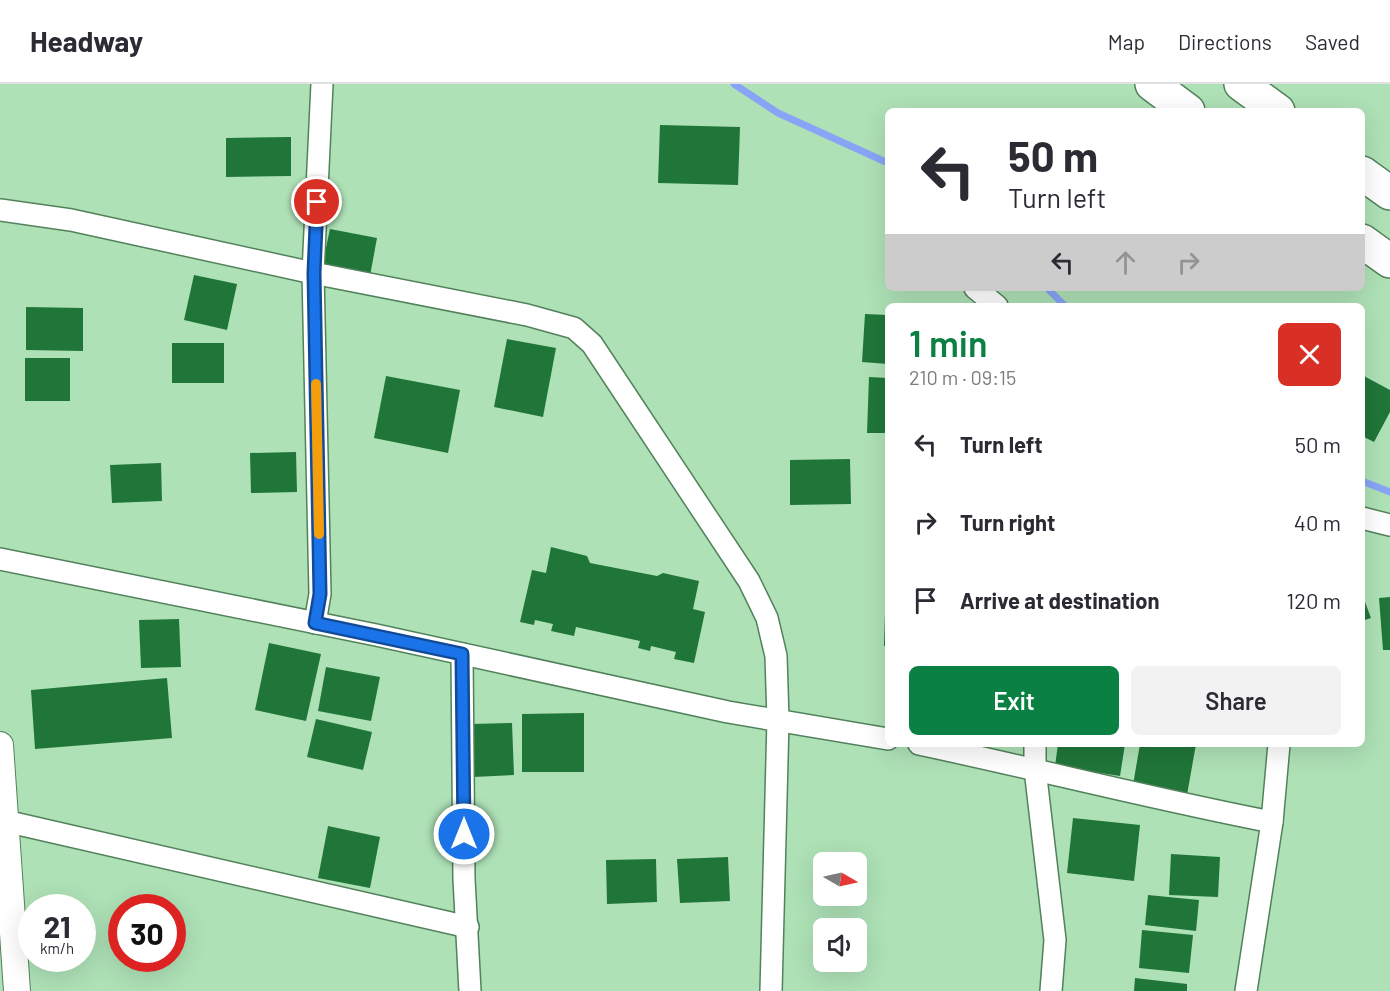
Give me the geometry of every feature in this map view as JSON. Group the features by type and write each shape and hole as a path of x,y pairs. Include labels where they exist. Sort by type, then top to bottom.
{"highway":[{"path":"1152,84 1184,108"},
{"path":"1241,84 1274,108"},
{"path":"1365,175 1390,193"},
{"path":"1365,243 1390,261"}],"street":[{"path":"315,623 320,594 314,273 322,84"},
{"path":"0,210 71,220 314,273 527,315 574,328 592,344 749,581 767,618 776,656 778,720 771,991"},
{"path":"979,291 994,303"},
{"path":"1365,519 1390,525"},
{"path":"0,559 778,720 885,738"},
{"path":"462,654 464,879 470,991"},
{"path":"0,745 17,991"},
{"path":"933,747 1160,800 1272,822"},
{"path":"1035,747 1035,769 1054,940 1051,991"},
{"path":"1246,991 1272,822 1279,747"},
{"path":"5,821 468,927"}],"building":[{"path":"660,125 740,127 738,185 658,183"},
{"path":"291,137 291,176 226,177 226,138"},
{"path":"330,229 377,238 370,276 322,266"},
{"path":"194,275 237,284 227,330 184,320"},
{"path":"26,307 83,308 83,351 26,350"},
{"path":"865,314 885,315 885,364 862,362"},
{"path":"507,339 556,348 543,417 494,407"},
{"path":"172,343 224,343 224,383 172,383"},
{"path":"25,358 70,358 70,401 25,401"},
{"path":"386,376 460,390 448,453 374,438"},
{"path":"869,377 885,378 885,433 867,433"},
{"path":"1365,377 1390,390 1390,412 1374,442 1365,438"},
{"path":"296,452 297,492 251,493 250,453"},
{"path":"850,459 851,504 790,505 790,460"},
{"path":"161,463 162,501 112,503 110,465"},
{"path":"551,547 587,556 590,563 657,576 663,573 699,581 693,609 705,612 694,663 674,659 676,652 651,646 650,651 638,648 640,641 576,627 574,636 551,631 553,624 535,620 534,625 520,622 532,570 546,573"},
{"path":"1390,597 1390,650 1383,650 1379,598"},
{"path":"1365,602 1371,618 1365,620"},
{"path":"179,619 181,667 141,668 139,620"},
{"path":"269,643 321,654 306,721 255,710"},
{"path":"326,667 380,677 371,721 318,711"},
{"path":"167,678 172,738 35,749 31,690"},
{"path":"584,713 584,772 522,772 522,714"},
{"path":"316,719 372,732 363,770 307,757"},
{"path":"512,723 514,775 473,777 471,724"},
{"path":"1058,747 1125,747 1120,776 1055,766"},
{"path":"1139,747 1195,747 1187,795 1133,785"},
{"path":"1073,818 1140,825 1134,881 1067,873"},
{"path":"328,826 380,837 370,888 318,878"},
{"path":"1171,854 1220,857 1218,897 1169,895"},
{"path":"728,857 730,901 680,903 677,859"},
{"path":"656,859 657,902 607,904 606,860"},
{"path":"1148,895 1199,900 1196,931 1145,925"},
{"path":"1142,930 1193,935 1189,973 1139,968"},
{"path":"1135,978 1187,984 1187,991 1134,991"}],"waterway":[{"path":"734,84 778,113 885,162"},
{"path":"1050,291 1062,303"},
{"path":"1365,482 1390,492"}],"slow traffic":[{"path":"316,384 319,534"}],"route":[{"path":"317,202 314,273 320,594 315,623 462,654 464,834"}]}
